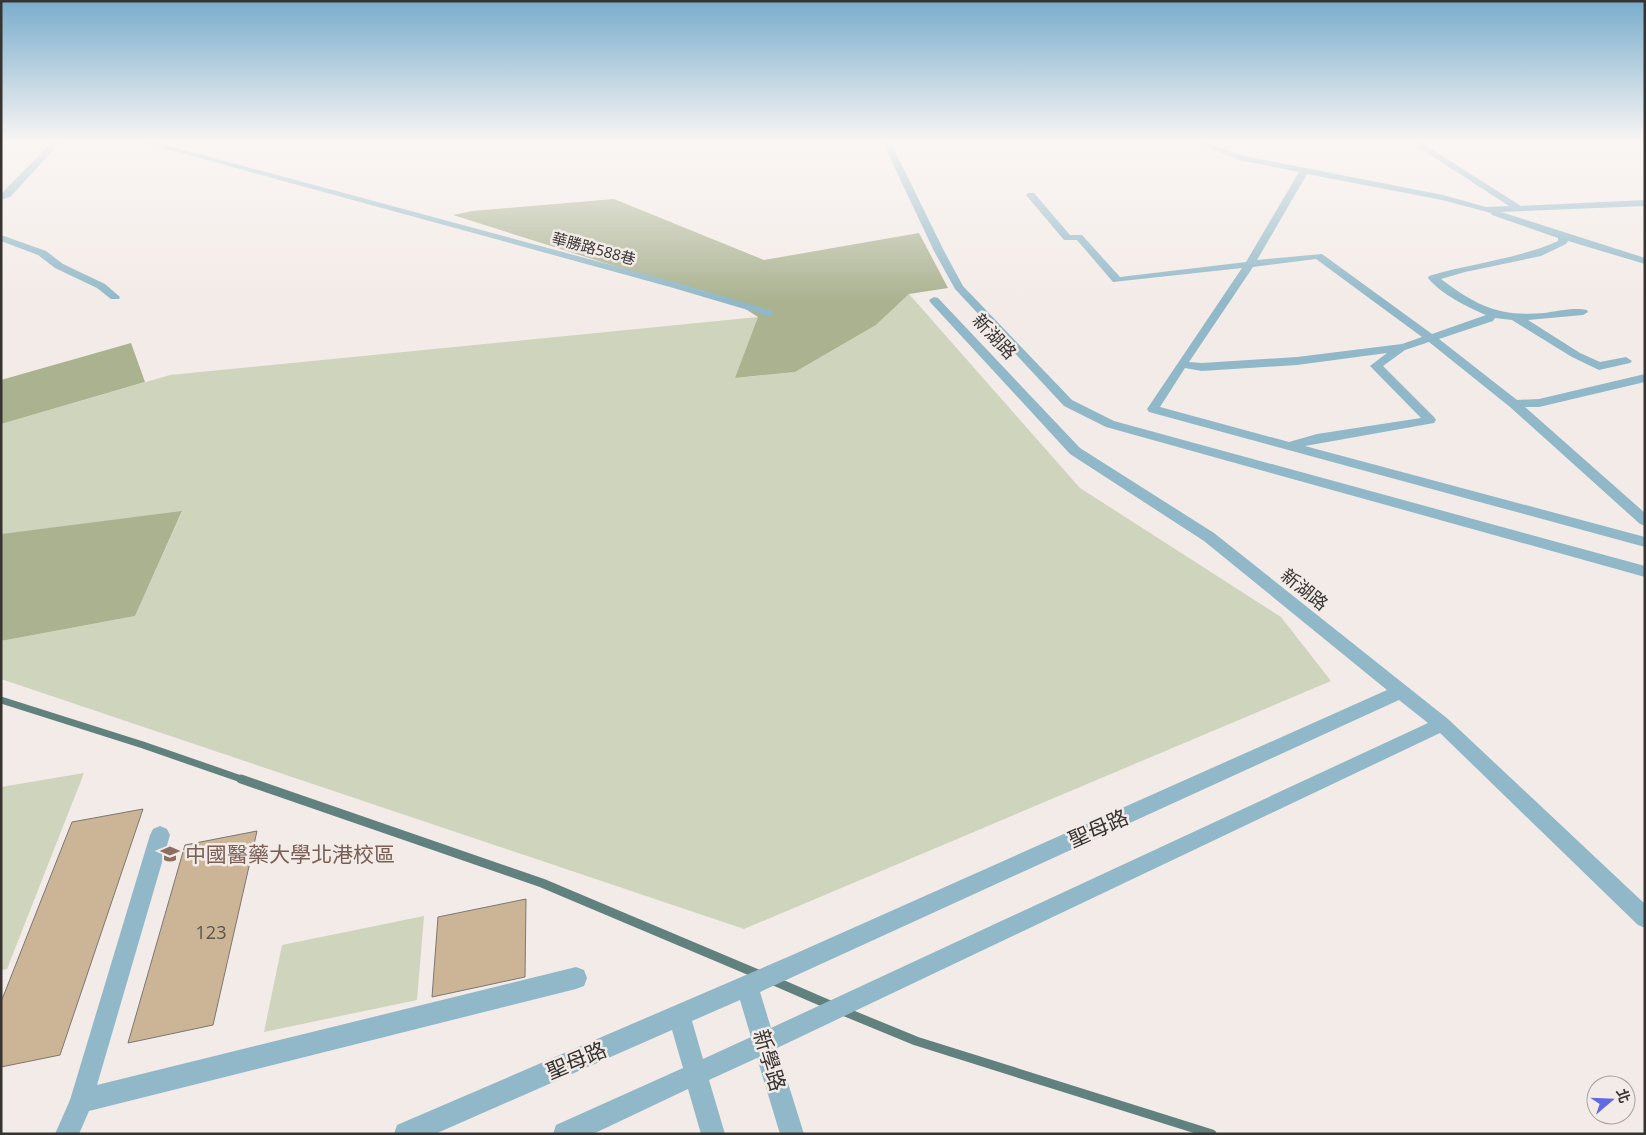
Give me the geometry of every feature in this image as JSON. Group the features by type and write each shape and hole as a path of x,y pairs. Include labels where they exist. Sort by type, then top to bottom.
{"street":[{"name":"華勝路588巷","path":"345,196 655,280 769,313"},
{"path":"913,196 959,287 1068,404 1110,424 1645,572"},
{"path":"1031,196 1067,238 1079,237 1117,280 1318,256 1432,339 1514,404 1645,521"},
{"path":"1290,196 1249,265 1153,409 1645,542"},
{"path":"1433,196 1486,210 1645,261"},
{"path":"1499,196 1518,208"},
{"path":"1486,210 1645,203"},
{"path":"1563,236 1563,242 1537,254 1463,269 1433,278 1442,286 1492,314 1513,316 1583,312"},
{"path":"1,238 42,253 59,266 101,286 114,297"},
{"name":"新湖路","path":"934,300 1075,451 1210,537 1399,692 1442,724 1645,918"},
{"path":"1182,364 1202,367 1297,361 1404,346 1432,339 1488,320 1492,314"},
{"path":"1513,316 1576,355 1600,366 1626,361"},
{"path":"1289,446 1317,438 1430,420 1376,366 1404,346"},
{"path":"1514,404 1539,403 1645,378"},
{"name":"聖母路","path":"406,1134 798,964 1399,692"},
{"path":"565,1134 827,1014 1442,724"},
{"path":"67,1134 81,1102 160,835"},
{"path":"81,1102 576,978"},
{"name":"新學路","path":"747,986 792,1134"},
{"path":"678,1016 713,1134"}],"green space":[{"path":"614,199 764,260 919,233 948,288 909,294 876,325 795,372 735,378 758,317 741,306 453,215 472,211"},
{"path":"909,294 1080,488 1281,617 1331,681 744,929 1,679 1,641 135,616 182,512 1,534 1,424 170,375 758,317 736,378 795,372 876,325"},
{"path":"131,343 145,382 1,424 1,380"},
{"path":"182,511 135,616 1,641 1,534"},
{"path":"84,773 7,969 1,970 1,787"},
{"path":"424,916 417,1000 264,1032 282,945"}],"building":[{"path":"143,809 60,1055 1,1067 1,1002 72,822"},
{"path":"257,831 213,1025 128,1043 185,845"},
{"path":"526,899 525,977 432,997 438,917"}],"waterway":[{"path":"1,700 143,745 244,780"},
{"path":"241,779 542,883 760,975"},
{"path":"772,980 832,1006"},
{"path":"843,1011 916,1041 1212,1134"}],"place":[{"name":"中國醫藥大學北港校區","path":"170,854"}]}
